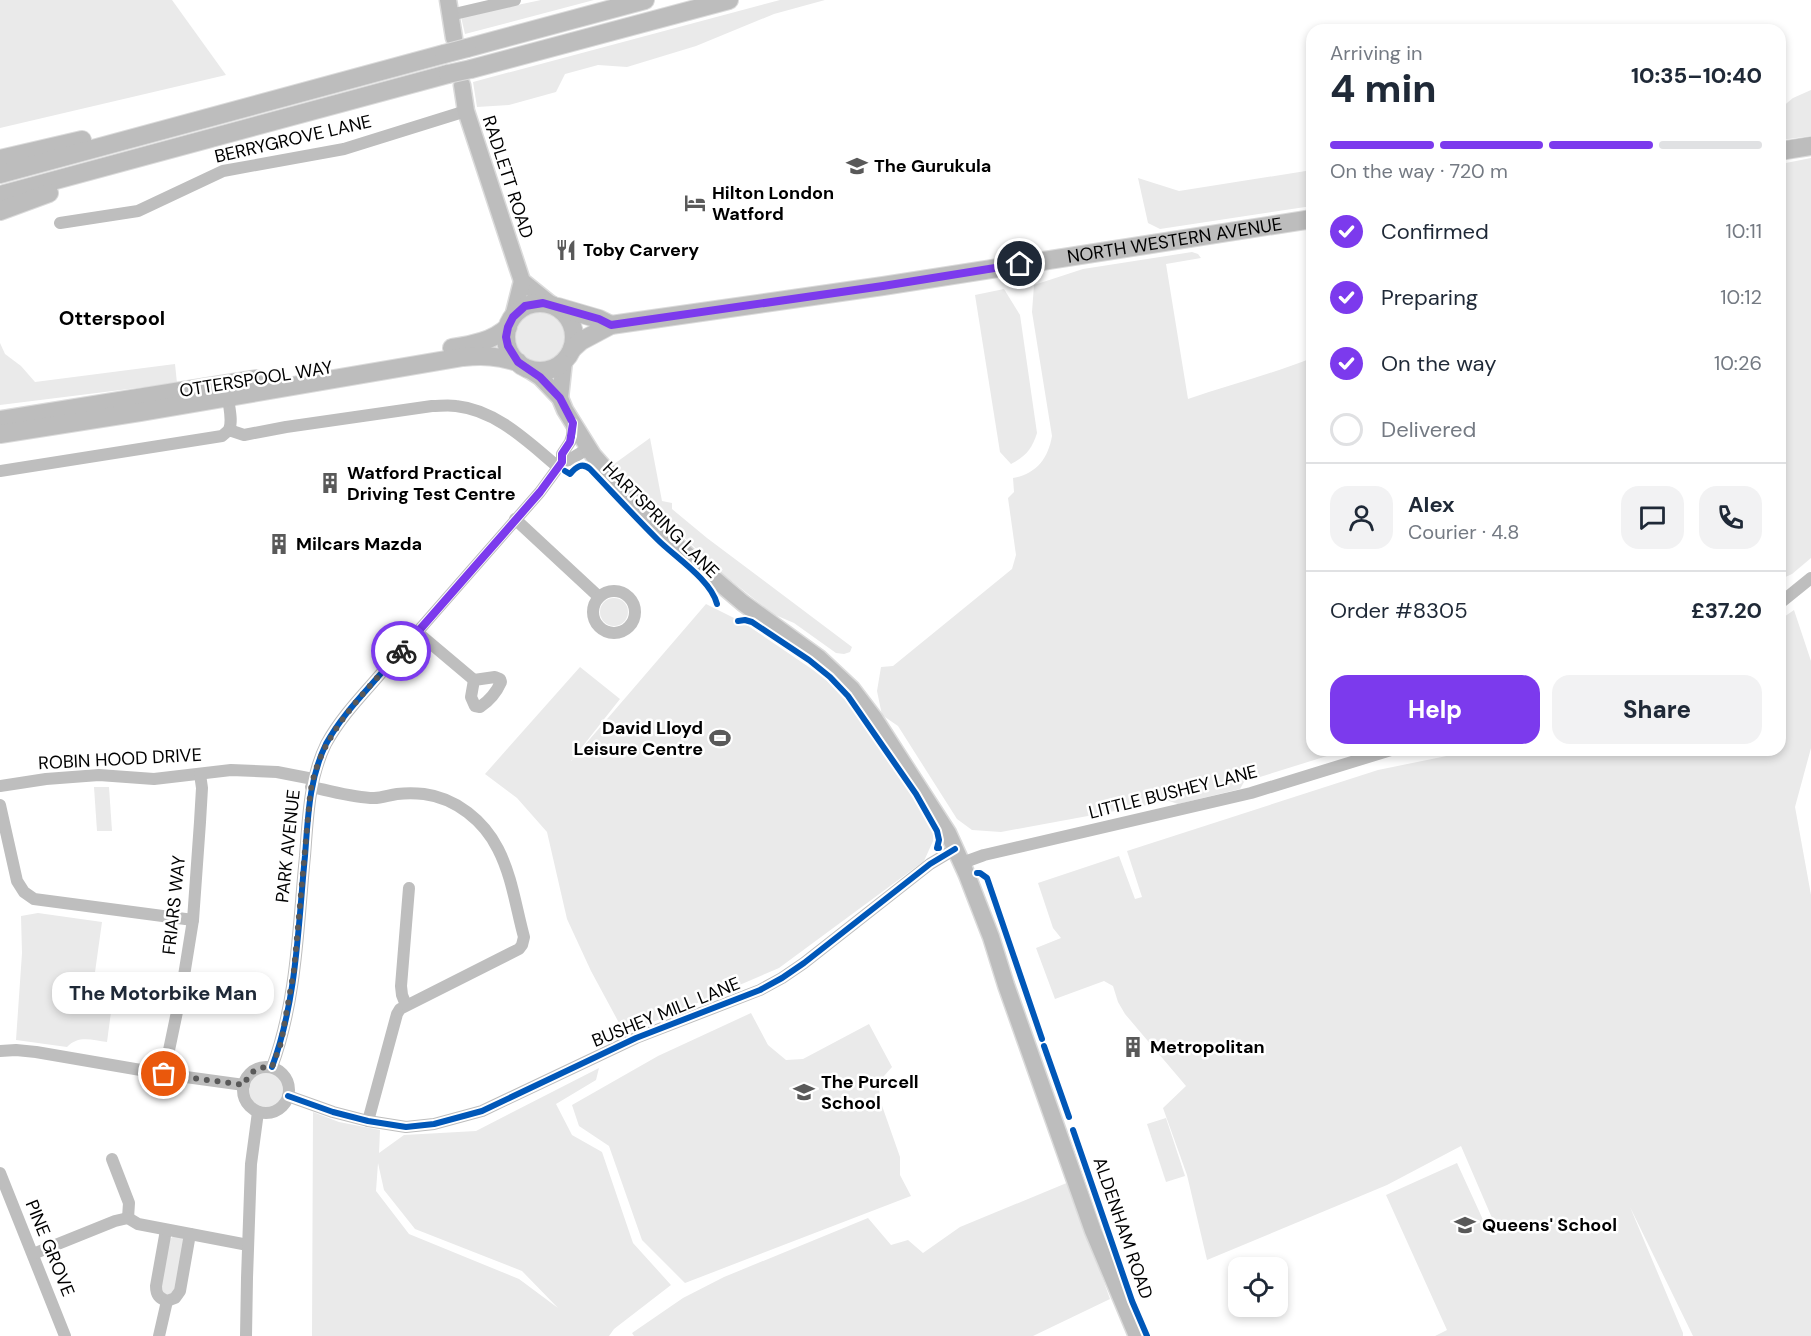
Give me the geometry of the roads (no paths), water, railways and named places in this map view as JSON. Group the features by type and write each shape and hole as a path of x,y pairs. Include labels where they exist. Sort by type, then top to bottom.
{"highway":[{"path":"0,174 444,54 461,43 645,0"},
{"path":"0,195 179,147 455,80 471,69 729,0"},
{"path":"0,159 95,137 161,131"},
{"path":"1786,150 1811,146"},
{"path":"0,211 179,147"},
{"name":"NORTH WESTERN AVENUE","path":"568,355 581,341 611,325 883,286 1306,220"},
{"path":"543,303 555,306 563,312 573,327 574,338 568,355 560,364 547,370 533,370 522,365 508,346 506,337 510,322 525,306 543,303"},
{"name":"NORTH WESTERN AVENUE","path":"555,306 599,319 611,325"},
{"name":"OTTERSPOOL WAY","path":"0,419 465,346 500,334 510,322"},
{"name":"OTTERSPOOL WAY","path":"0,434 463,357 499,356 522,365"},
{"path":"0,441 140,412"}],"main road":[{"path":"449,7 461,43"},
{"name":"RADLETT ROAD","path":"455,80 522,281"},
{"path":"510,322 522,281 555,306"},
{"path":"560,398 568,355"},
{"name":"HARTSPRING LANE","path":"522,365 540,377 560,398 589,448 650,520 743,603 819,658 853,690 874,718 948,834 958,856"},
{"name":"ALDENHAM ROAD","path":"958,856 991,937 1093,1231 1137,1336"}],"street":[{"path":"449,7 515,0"},
{"name":"BERRYGROVE LANE","path":"60,223 138,210 223,171 344,149 466,111"},
{"name":"OTTERSPOOL WAY","path":"228,397 231,418 229,430"},
{"path":"0,471 222,436 229,430 244,435 432,406 456,406 480,411 505,424 560,464"},
{"name":"PARK AVENUE","path":"272,1067 281,1043 294,970 312,783 326,745 342,718 540,492 560,464 562,454 572,436 573,423"},
{"name":"PARK AVENUE","path":"560,464 589,448"},
{"path":"515,519 599,597"},
{"path":"1786,598 1811,578"},
{"path":"417,632 474,680"},
{"name":"LITTLE BUSHEY LANE","path":"958,856 984,855 1251,793 1371,756"},
{"name":"ROBIN HOOD DRIVE","path":"0,786 46,779 99,775 154,779 231,771 277,772 376,798 398,794 422,794 438,796 454,803 478,822 498,849 505,866 524,937 519,949 406,1005"},
{"name":"FRIARS WAY","path":"164,1074 193,920 202,788 200,774"},
{"path":"0,805 17,881 24,892 33,899 193,920"},
{"name":"BUSHEY MILL LANE","path":"288,1096 333,1112 406,1127 453,1120 482,1111 636,1038 760,990 804,963 930,864 958,856"},
{"path":"368,1121 397,1014 406,1005 401,986 409,888"},
{"path":"0,1051 36,1052 244,1085"},
{"path":"272,1067 286,1078 289,1086 288,1096 276,1111 258,1112 248,1103 244,1095 244,1085 252,1071 272,1067"},
{"path":"246,1336 251,1164 258,1112"},
{"path":"112,1159 129,1203 128,1218"},
{"name":"PINE GROVE","path":"0,1173 65,1336"},
{"path":"33,1254 115,1221 128,1218 138,1224 248,1245"},
{"path":"166,1230 156,1292 160,1298 167,1301 175,1298 180,1291 190,1234"},
{"path":"159,1336 167,1301"}],"place":[{"name":"The Gurukula","path":"857,166"},
{"name":"Hilton London Watford","path":"695,203"},
{"name":"Toby Carvery","path":"566,250"},
{"name":"Watford Practical Driving Test Centre","path":"330,483"},
{"name":"Milcars Mazda","path":"279,544"},
{"name":"David Lloyd Leisure Centre","path":"720,738"},
{"name":"Metropolitan","path":"1133,1047"},
{"name":"The Motorbike Man","path":"164,1074"},
{"name":"The Purcell School","path":"804,1092"},
{"name":"Queens' School","path":"1465,1225"}],"district":[{"name":"Otterspool","path":"112,318"}]}
